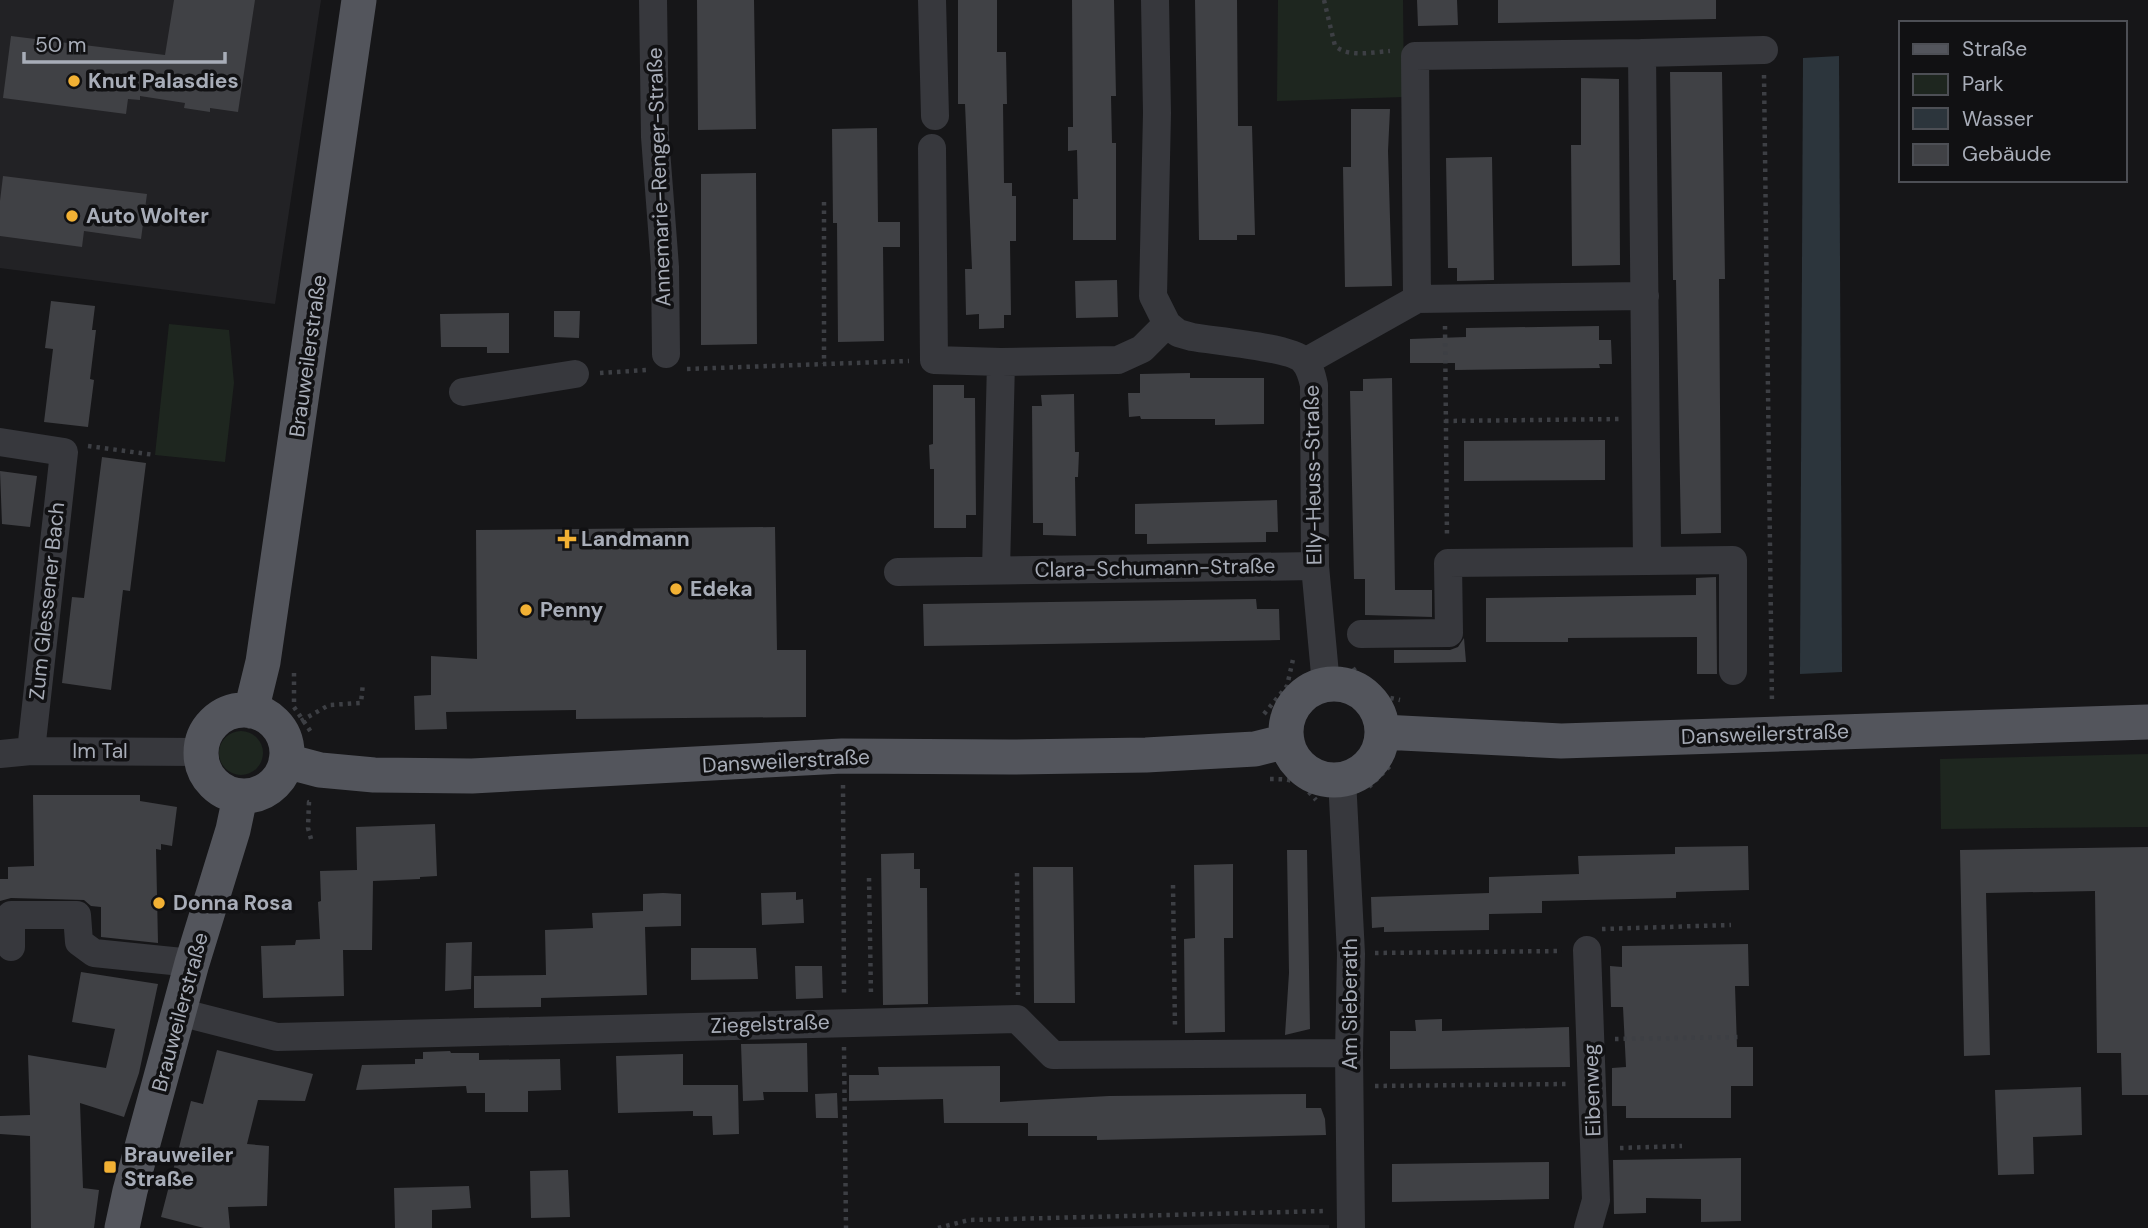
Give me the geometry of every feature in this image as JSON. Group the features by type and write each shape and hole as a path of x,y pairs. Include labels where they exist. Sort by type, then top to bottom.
{"main road":[{"name":"Brauweilerstraße","path":"251,710 269,624 359,0"},
{"path":"1339,684 1365,695 1374,705 1382,732 1375,757 1366,768 1342,779 1313,775 1301,767 1292,755 1287,741 1291,712 1299,699 1311,690 1326,685 1339,684"},
{"path":"251,710 275,723 283,734 286,761 275,783 253,796 240,797 216,786 207,776 200,751 211,725 230,713 251,710"},
{"name":"Dansweilerstraße","path":"1382,732 1561,741 2148,722"},
{"name":"Dansweilerstraße","path":"286,761 320,770 374,775 472,776 842,756 1146,755 1255,749 1287,741"},
{"name":"Brauweilerstraße","path":"122,1228 192,963 233,830 240,797"}],"street":[{"name":"Annemarie-Renger-Straße","path":"653,0 655,137 665,267 666,354"},
{"path":"932,0 935,116"},
{"path":"932,148 934,360 1118,360 1142,349 1167,324 1153,296 1157,113 1155,0"},
{"path":"1417,299 1415,56 1764,50"},
{"path":"1642,53 1647,561"},
{"path":"1305,362 1417,299 1645,296"},
{"name":"Elly-Heuss-Straße","path":"1167,324 1178,333 1192,337 1289,352 1305,362 1314,385 1315,566 1326,685"},
{"path":"996,570 1001,362"},
{"path":"463,392 575,374"},
{"path":"0,442 64,452"},
{"name":"Zum Glessener Bach","path":"31,751 64,452"},
{"path":"1361,634 1448,633 1448,563 1733,560 1732,671"},
{"name":"Clara-Schumann-Straße","path":"898,572 1315,566"},
{"name":"Im Tal","path":"0,754 31,751 200,751"},
{"name":"Am Sieberath","path":"1342,779 1351,954 1351,1219"},
{"path":"11,947 11,915 77,915 79,942 94,953 192,963"},
{"name":"Eibenweg","path":"1587,950 1596,1200 1588,1228"},
{"name":"Ziegelstraße","path":"179,1012 276,1037 1018,1020"},
{"path":"1018,1020 1053,1055 1349,1053"}],"path":[{"path":"1324,0 1335,47 1340,51 1347,53 1403,50 1415,56"},
{"path":"1764,50 1772,710"},
{"path":"824,202 824,364"},
{"path":"1445,298 1448,563"},
{"path":"774,365 934,360"},
{"path":"1445,421 1646,419"},
{"path":"64,452 83,446 155,455"},
{"path":"1262,716 1287,687 1295,650 1321,646 1348,644 1353,669 1372,694 1404,701"},
{"path":"301,721 329,705 361,703 363,683"},
{"path":"842,756 857,1022"},
{"path":"311,839 308,828 309,802 317,803"},
{"path":"1017,873 1018,1020"},
{"path":"846,1228 857,1022 869,878"},
{"path":"1173,885 1175,1054"},
{"path":"1351,954 1587,950 1602,929 1731,925"},
{"path":"1591,1039 1740,1037"},
{"path":"1350,1086 1592,1084"},
{"path":"1594,1149 1682,1146"},
{"path":"938,1228 969,1220 1351,1219"}],"shaded area":[{"path":"0,0 321,0 275,304 0,268"},
{"path":"1329,1225 1329,1228 1033,1228"}],"green space":[{"path":"1278,0 1403,0 1404,97 1277,101"},
{"path":"169,324 229,330 234,383 225,462 155,455"},
{"path":"241,731 250,732 257,737 262,744 262,762 257,769 250,774 241,775 232,774 225,769 220,762 219,753 220,744 225,737 232,732"},
{"path":"2148,754 2148,827 1941,829 1940,759"}],"water":[{"path":"1839,56 1842,672 1800,674 1803,58"}],"building":[{"path":"174,0 255,0 238,112 184,108 185,103 140,96 140,100 128,99 126,114 3,98 11,36 165,55"},
{"path":"697,0 754,0 756,129 698,130"},
{"path":"958,0 997,0 997,52 1006,52 1007,104 1003,104 1004,183 1012,183 1012,196 1016,196 1016,241 1010,241 1011,315 1004,315 1004,328 979,329 979,314 966,315 965,269 972,269 965,104 958,104"},
{"path":"1072,0 1114,0 1116,96 1111,96 1112,143 1116,143 1116,240 1073,240 1073,199 1078,199 1077,150 1068,151 1068,127 1073,127"},
{"path":"1195,0 1237,0 1238,126 1252,126 1255,235 1237,235 1237,240 1199,240"},
{"path":"1417,0 1457,0 1458,25 1418,26"},
{"path":"1498,0 1716,0 1716,19 1498,23"},
{"path":"1670,72 1722,72 1725,279 1719,279 1721,533 1681,534"},
{"path":"1581,78 1619,79 1620,265 1572,266 1571,145 1581,145"},
{"path":"1351,109 1390,109 1388,151 1392,286 1345,287 1343,167 1351,167"},
{"path":"877,128 878,222 900,222 900,247 883,247 884,341 838,342 837,223 833,223 832,129"},
{"path":"1492,157 1494,280 1457,281 1457,268 1448,268 1446,158"},
{"path":"756,173 757,344 701,345 701,174"},
{"name":"Auto Wolter","path":"3,176 147,194 141,239 84,231 82,247 0,236"},
{"path":"1117,280 1118,317 1076,318 1075,281"},
{"path":"51,301 95,306 92,330 96,330 90,379 94,380 88,427 44,422 53,349 45,348"},
{"path":"554,311 580,311 579,338 554,337"},
{"path":"509,313 509,353 487,353 487,347 441,347 440,314"},
{"path":"1599,326 1599,340 1611,340 1612,364 1599,364 1600,368 1455,370 1455,363 1410,363 1410,339 1466,337 1466,328"},
{"path":"1190,373 1190,378 1264,378 1264,424 1215,425 1215,419 1129,417 1128,393 1140,393 1140,374"},
{"path":"1392,378 1395,590 1432,590 1432,617 1365,615 1365,579 1354,579 1350,391 1363,391 1363,379"},
{"path":"933,385 964,385 964,398 975,398 976,515 966,515 966,528 934,528 934,469 930,469 929,445 933,444"},
{"path":"1074,394 1075,452 1079,452 1078,477 1075,477 1076,536 1043,535 1043,523 1033,523 1032,406 1042,406 1041,395"},
{"path":"1605,440 1605,480 1464,481 1464,441"},
{"path":"102,457 146,463 130,591 123,590 111,690 62,683 72,597 84,598"},
{"path":"0,471 37,476 30,527 2,524"},
{"path":"1277,500 1278,532 1266,532 1266,542 1147,544 1147,534 1135,534 1135,504"},
{"name":"Edeka","path":"775,527 777,650 806,650 806,717 576,719 576,710 446,712 447,729 415,730 414,696 431,695 431,656 477,659 476,530"},
{"path":"1716,577 1717,674 1697,674 1697,637 1486,642 1486,598 1696,595 1696,578"},
{"path":"1256,599 1257,609 1279,609 1280,640 924,646 923,604"},
{"path":"1464,638 1466,662 1394,663 1394,650 1450,650 1458,647"},
{"path":"33,795 140,795 140,801 177,807 172,846 161,844 161,850 156,849 158,943 101,937 101,907 91,906 84,900 11,898 0,901 0,879 8,879 8,867 34,866"},
{"path":"435,824 437,876 373,881 372,950 343,950 344,996 263,998 261,946 295,945 296,940 320,939 320,871 357,870 356,827"},
{"path":"1748,846 1749,890 1676,892 1676,898 1542,901 1542,913 1489,914 1489,930 1384,932 1384,927 1372,928 1371,897 1489,893 1489,877 1579,874 1578,856 1675,854 1675,847"},
{"path":"2148,847 2148,1095 2122,1095 2121,1053 2097,1053 2095,891 1986,893 1990,1055 1964,1056 1960,850"},
{"path":"1287,850 1307,850 1310,1029 1285,1035 1289,973"},
{"path":"914,853 914,869 920,869 920,888 927,888 928,1004 883,1005 881,854"},
{"path":"1233,864 1233,938 1224,938 1225,1032 1185,1033 1184,939 1195,938 1194,865"},
{"path":"1033,867 1073,867 1075,1003 1034,1003"},
{"path":"796,892 796,900 803,899 804,923 762,925 761,893"},
{"path":"643,894 681,894 681,926 645,927 647,995 541,998 541,1007 474,1008 474,976 546,975 545,930 593,928 592,913 643,911"},
{"path":"472,942 471,989 445,991 446,943"},
{"path":"1748,944 1749,986 1735,986 1737,1047 1753,1047 1753,1086 1731,1086 1731,1118 1626,1118 1626,1106 1612,1106 1612,1068 1626,1067 1623,1007 1611,1007 1610,966 1622,967 1622,946"},
{"path":"691,948 756,948 758,979 691,980"},
{"path":"795,966 822,966 823,998 796,999"},
{"path":"81,972 158,984 139,1073 124,1117 80,1103 83,1188 99,1190 94,1228 31,1228 30,1136 0,1134 0,1116 30,1115 28,1055 106,1068 115,1029 72,1022"},
{"path":"1442,1019 1442,1031 1569,1027 1570,1067 1390,1069 1390,1031 1416,1031 1415,1020"},
{"path":"807,1043 808,1092 763,1092 764,1100 743,1101 741,1044"},
{"path":"217,1050 313,1074 305,1101 258,1100 247,1144 269,1146 267,1206 228,1207 230,1228 204,1228 161,1217 191,1101 203,1104"},
{"path":"423,1052 479,1053 479,1060 560,1059 561,1090 528,1091 528,1112 485,1112 485,1093 467,1093 466,1086 356,1090 362,1065 415,1064 415,1059 423,1059"},
{"path":"683,1054 683,1085 738,1085 739,1134 713,1135 712,1116 693,1116 693,1111 618,1113 616,1056"},
{"path":"1000,1066 1000,1102 1109,1096 1306,1094 1306,1108 1321,1108 1326,1135 1097,1140 1097,1136 1028,1136 1028,1123 944,1123 943,1099 849,1101 849,1075 879,1075 878,1067"},
{"path":"2081,1087 2082,1135 2033,1137 2034,1174 1998,1175 1995,1090"},
{"path":"837,1093 838,1118 816,1118 815,1094"},
{"path":"1741,1158 1741,1221 1701,1222 1701,1199 1646,1198 1646,1213 1614,1214 1613,1160"},
{"path":"1549,1162 1549,1199 1392,1202 1392,1164"},
{"path":"568,1170 570,1217 531,1218 530,1171"},
{"path":"469,1186 471,1208 432,1210 432,1228 395,1228 394,1188"}],"place":[{"name":"Knut Palasdies","path":"74,81"},
{"name":"Auto Wolter","path":"72,216"},
{"name":"Landmann","path":"567,539"},
{"name":"Edeka","path":"676,589"},
{"name":"Penny","path":"526,610"},
{"name":"Donna Rosa","path":"159,903"},
{"name":"Brauweiler Straße","path":"110,1167"}]}
